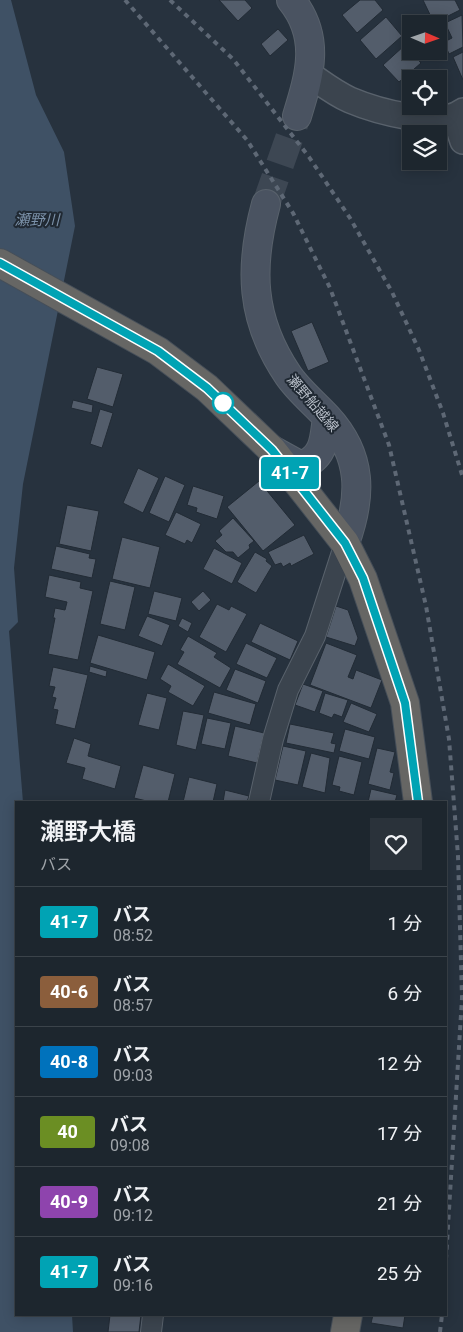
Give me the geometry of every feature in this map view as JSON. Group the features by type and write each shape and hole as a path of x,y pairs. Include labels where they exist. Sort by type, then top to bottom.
{"highway":[{"path":"0,263 158,351 207,388 272,450 345,543 363,578 405,703 418,801"},
{"path":"345,1332 348,1316"}],"main road":[{"path":"291,0 300,12 311,45 310,76 297,116"},
{"name":"瀬野船越線","path":"266,204 257,237 254,267 257,301 265,330 288,376 341,433 353,458 358,489 355,517 345,543"},
{"path":"272,450 301,466 313,462 324,444 327,417"}],"street":[{"path":"310,76 349,100 392,114 428,118 459,114 463,141"},
{"path":"259,801 273,739 288,690 315,636 345,543"},
{"path":"151,1332 153,1316"}],"water":[{"name":"瀬野川","path":"0,0 11,0 36,95 64,152 75,226 23,484 14,568 18,622 9,631 23,801 15,801 15,1316 72,1316 73,1332 0,1332"}],"building":[{"path":"219,0 245,0 252,8 238,21"},
{"path":"360,0 375,0 383,10 357,33 342,15"},
{"path":"423,0 455,0 460,10 448,16 430,15"},
{"path":"462,15 463,47 449,54 448,40 452,38 448,29 448,22"},
{"path":"386,17 402,36 376,59 360,40"},
{"path":"278,29 288,40 270,56 261,44"},
{"path":"402,48 402,60 418,60 421,63 413,70 402,70 402,79 399,82 383,65"},
{"path":"463,52 463,80 453,57"},
{"path":"312,322 329,362 308,371 291,331"},
{"path":"97,367 123,374 113,407 87,399"},
{"path":"73,400 93,405 92,413 71,408"},
{"path":"100,409 113,413 102,448 90,444"},
{"path":"138,468 159,478 143,513 123,503"},
{"path":"165,476 185,485 169,522 149,513"},
{"path":"259,481 295,525 263,551 227,507"},
{"path":"193,486 224,496 217,519 196,512 197,508 187,505"},
{"path":"67,505 99,511 91,551 59,544"},
{"path":"176,512 201,524 192,543 187,540 185,544 165,535"},
{"path":"233,518 254,541 249,545 250,548 238,558 233,552 226,552 215,541 222,535 219,531"},
{"path":"304,535 314,554 291,566 290,563 283,567 281,563 275,565 268,552"},
{"path":"122,537 160,547 150,588 112,579"},
{"path":"56,546 90,554 89,558 96,559 92,578 51,569"},
{"path":"214,548 242,563 232,584 203,569"},
{"path":"255,552 267,559 266,561 272,566 256,593 237,582"},
{"path":"49,575 81,582 80,588 93,591 78,660 48,654 55,618 53,618 55,608 65,610 67,602 45,597"},
{"path":"110,581 135,587 125,630 100,624"},
{"path":"154,591 182,598 176,621 148,614"},
{"path":"203,591 211,600 199,611 191,602"},
{"path":"217,604 229,610 231,606 247,614 226,652 199,637"},
{"path":"336,606 348,610 358,638 355,646 326,637"},
{"path":"147,616 170,625 162,646 138,636"},
{"path":"182,618 192,623 188,632 178,626"},
{"path":"260,623 298,641 290,660 251,642"},
{"path":"98,635 155,652 147,680 90,663"},
{"path":"188,636 217,653 214,657 231,668 220,688 177,664 184,652 180,650"},
{"path":"246,643 277,658 267,678 236,664"},
{"path":"326,643 357,655 348,677 353,679 356,670 382,680 371,708 310,685"},
{"path":"168,664 205,686 193,706 168,692 171,686 160,679"},
{"path":"90,666 107,671 106,677 89,672"},
{"path":"53,667 88,675 75,729 55,724 58,710 53,709 56,698 52,697 55,687 49,686"},
{"path":"235,669 266,681 258,703 226,690"},
{"path":"303,684 323,691 315,712 295,705"},
{"path":"214,692 256,704 250,725 208,713"},
{"path":"147,693 167,698 159,730 138,725"},
{"path":"325,693 348,700 342,717 334,714 332,718 319,713"},
{"path":"351,703 377,714 369,732 343,722"},
{"path":"183,711 204,715 196,750 176,745"},
{"path":"207,718 231,723 225,749 201,744"},
{"path":"290,724 334,733 331,743 336,744 334,753 286,743"},
{"path":"235,726 264,733 257,763 228,756"},
{"path":"345,729 375,737 369,759 339,751"},
{"path":"74,738 91,744 88,756 121,766 115,789 82,779 85,768 66,763"},
{"path":"283,746 306,751 298,785 275,780"},
{"path":"377,748 395,752 390,772 394,773 390,790 368,784"},
{"path":"311,753 330,758 325,793 302,787"},
{"path":"339,756 362,762 354,795 339,791 340,787 332,785"},
{"path":"143,765 175,774 168,801 147,801 134,798"},
{"path":"189,777 217,784 213,801 183,801"},
{"path":"371,789 397,795 395,801 368,801"},
{"path":"225,790 249,796 247,801 223,801"},
{"path":"110,1316 141,1316 139,1332 108,1332"},
{"path":"373,1316 405,1316 403,1328 371,1323"}],"tunnel":[{"path":"266,204 297,116"}],"railway":[{"path":"125,0 247,140 293,213 330,288 389,445 426,606 449,739 458,856 462,998 447,1243"},
{"path":"170,0 233,59 309,157 350,218 392,292 419,350 443,413 463,478"},
{"path":"440,1332 442,1316"}],"bus line":[{"name":"41-7","path":"0,263 158,351 207,388 272,450 345,543 363,578 405,703 418,801"}]}
